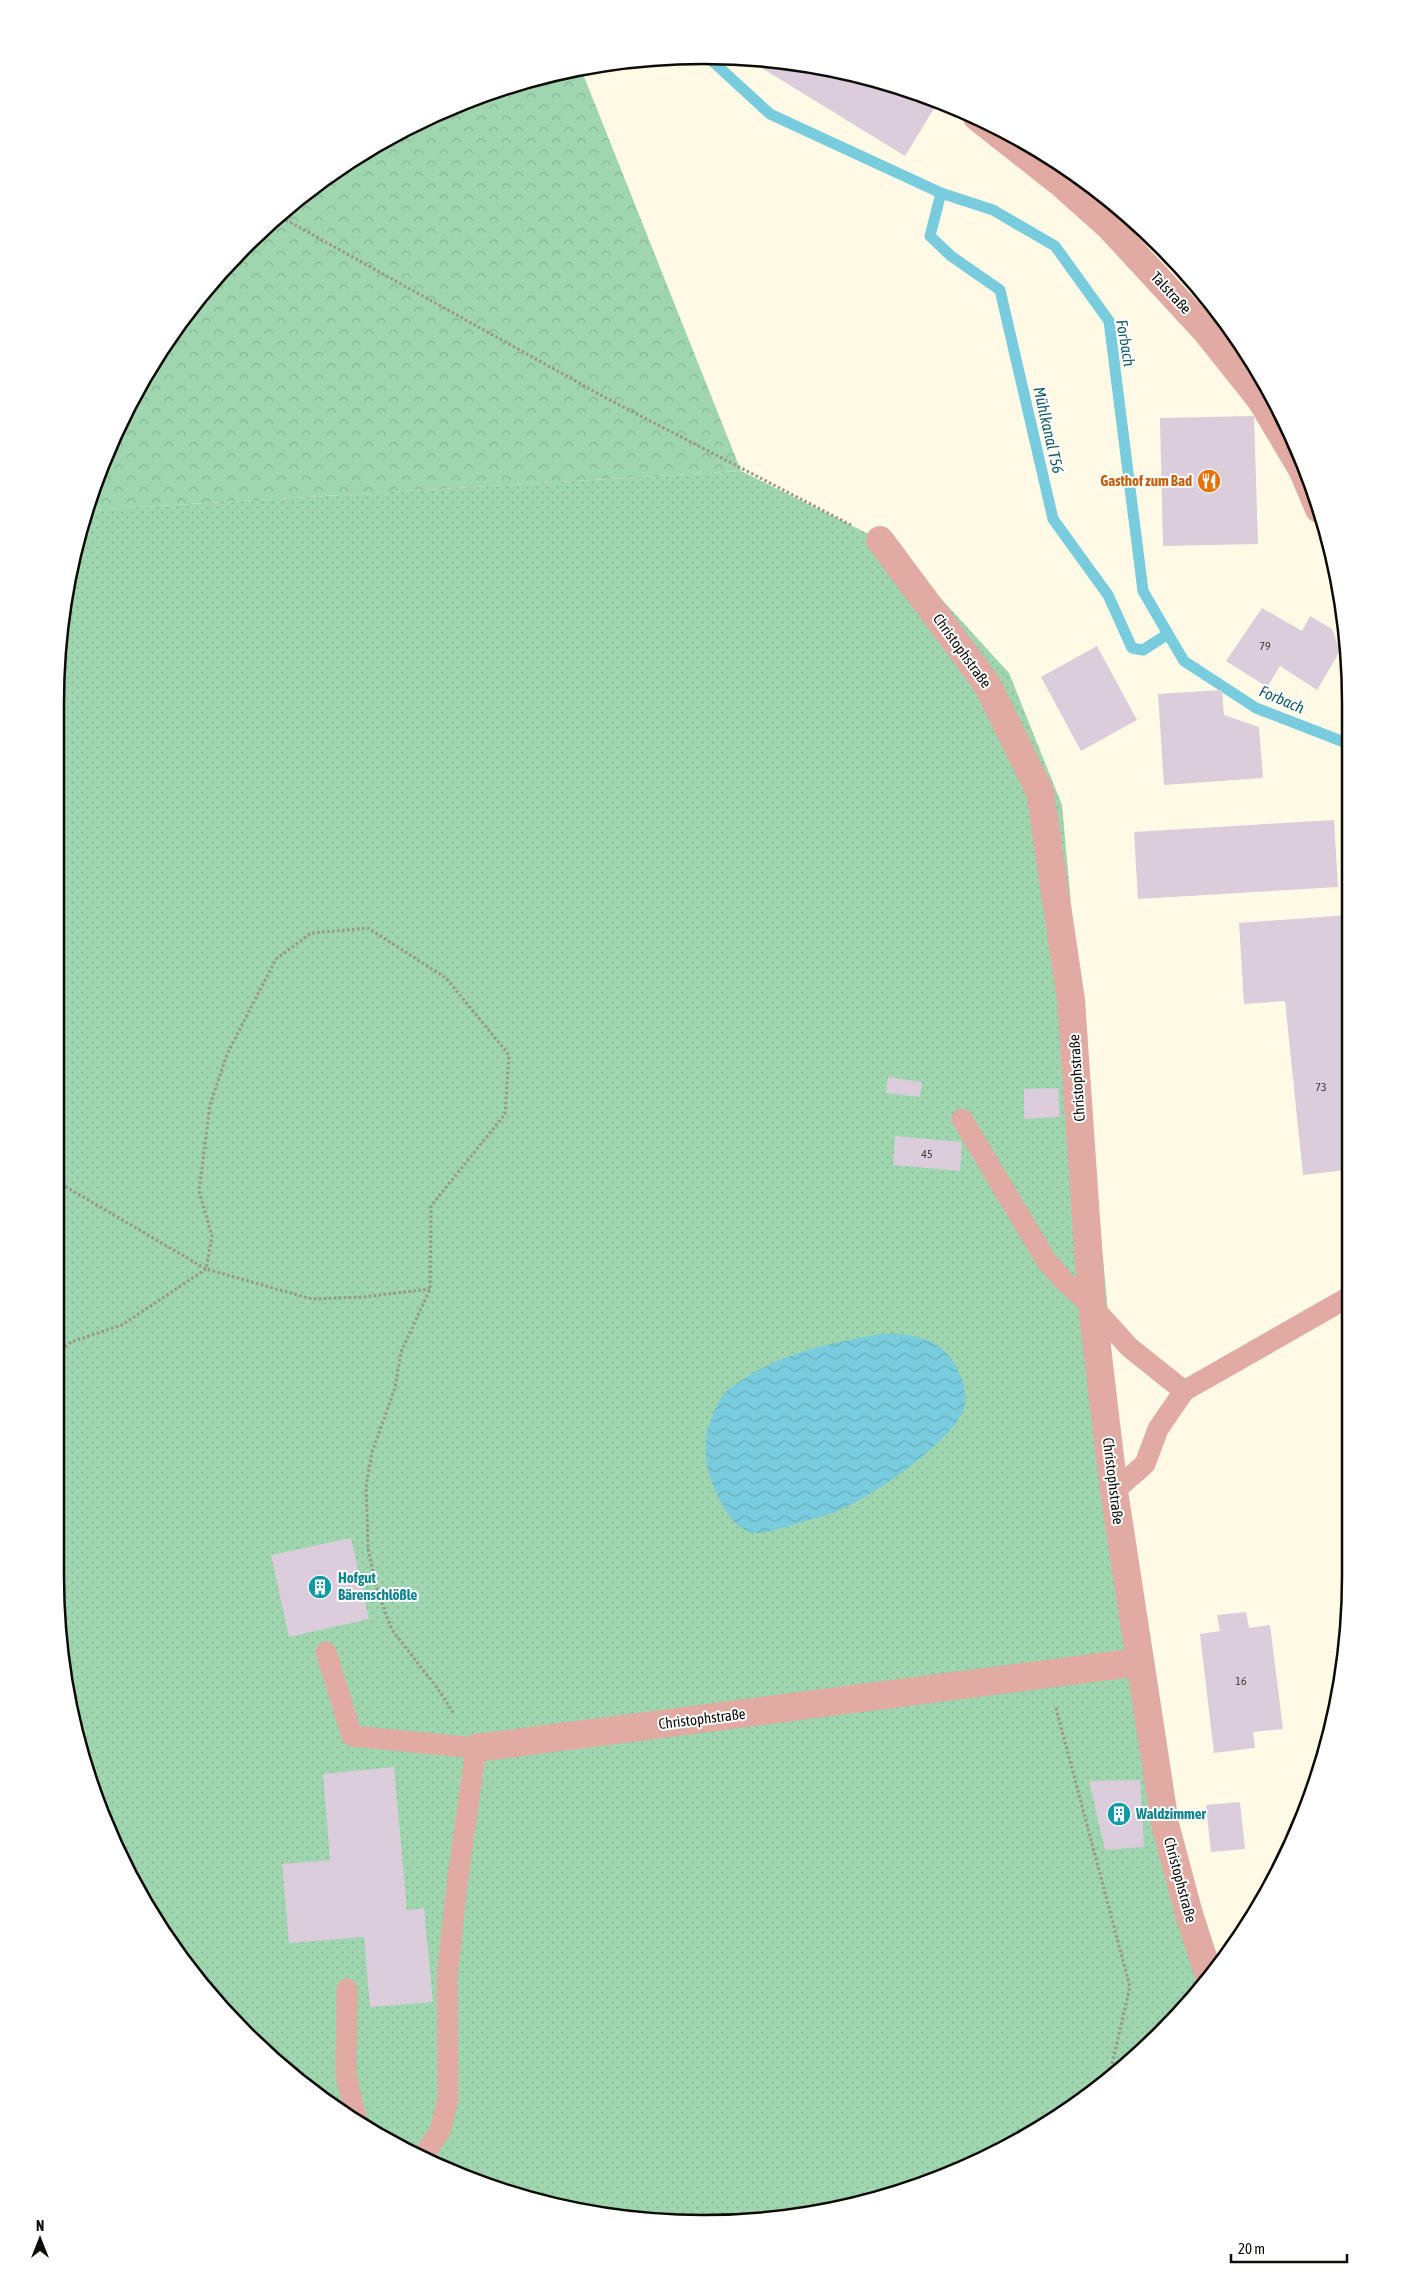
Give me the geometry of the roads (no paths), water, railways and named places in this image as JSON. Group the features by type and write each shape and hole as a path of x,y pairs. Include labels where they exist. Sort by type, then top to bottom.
{"street":[{"name":"Talstraße","path":"1007,141 1062,184 1109,226 1206,331 1261,400 1288,446"},
{"name":"Christophstraße","path":"880,540 987,684 1040,792 1071,1000 1092,1306 1114,1491 1165,1824 1189,1914 1207,1969"},
{"name":"Christophstraße","path":"476,1748 1139,1662"}],"lane":[{"path":"962,1119 1046,1260 1064,1281 1092,1306 1129,1347 1184,1391"},
{"path":"1114,1491 1145,1464 1158,1429 1184,1391 1342,1301"},
{"name":"Christophstraße","path":"326,1652 352,1736 476,1748"},
{"path":"426,2152 440,2131 448,2099 448,1978 457,1884 476,1748"},
{"path":"347,1989 346,2076 355,2112"}],"water":[{"path":"881,1334 901,1334 922,1338 940,1347 948,1354 960,1374 965,1394 962,1413 953,1426 906,1470 850,1505 830,1514 766,1532 756,1533 741,1528 730,1517 722,1504 709,1473 707,1462 706,1439 708,1428 724,1394 742,1380 775,1362 827,1345"}],"waterway":[{"name":"Forbach","path":"716,64 770,114 941,193 993,210 1055,246 1109,321 1143,591 1184,661 1256,708 1342,741"},
{"name":"Mühlkanal T56","path":"941,193 930,236 951,256 1000,290 1053,519 1108,595 1132,648 1143,650 1168,634"}],"place":[{"name":"Gasthof zum Bad","path":"1209,481"},
{"name":"Hofgut Bärenschlößle","path":"320,1587"},
{"name":"Waldzimmer","path":"1119,1814"}]}
